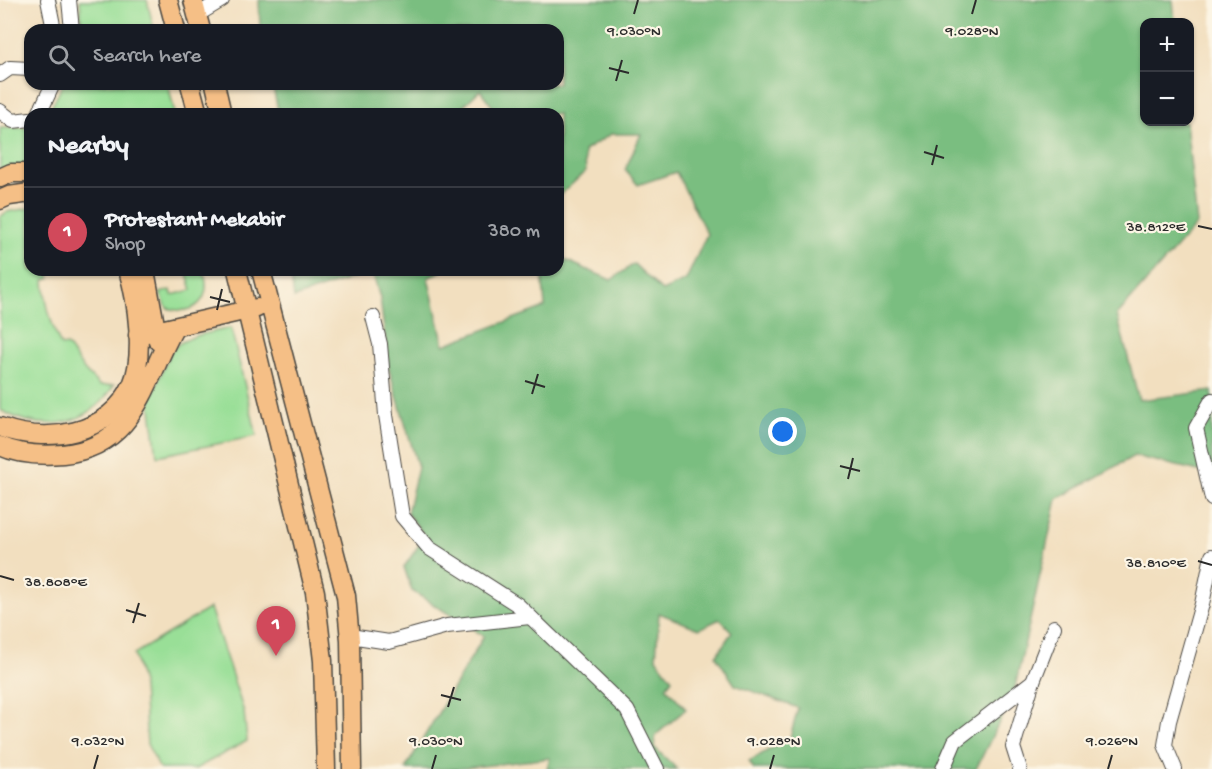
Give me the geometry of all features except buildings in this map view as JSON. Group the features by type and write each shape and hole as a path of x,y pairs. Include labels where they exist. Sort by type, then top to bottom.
{"main road":[{"path":"168,0 174,24"},
{"path":"192,90 196,108"},
{"path":"216,90 221,108"},
{"path":"0,178 11,173 24,173"},
{"path":"0,200 24,194"},
{"path":"0,427 22,435 46,437 76,433 112,412 132,384 137,360 138,335 129,276"},
{"path":"0,446 39,456 79,452 109,438 132,415 158,360 167,329 147,276"},
{"path":"238,276 320,624 326,769"},
{"path":"262,276 342,579 350,636 352,769"},
{"path":"138,335 269,304"},
{"path":"272,418 298,412"}],"street":[{"path":"48,0 53,24"},
{"path":"69,0 71,24"},
{"path":"197,15 222,0"},
{"path":"0,75 10,68 24,69"},
{"path":"42,108 50,90"},
{"path":"0,111 13,121 24,120"},
{"path":"373,317 380,344 386,415 402,516 429,548 518,605 627,710 657,769"},
{"path":"1212,400 1196,428 1212,499"},
{"path":"1175,769 1165,745 1169,721 1202,604 1212,556"},
{"path":"350,636 388,642 447,626 530,617"},
{"path":"1020,769 1013,747 1033,681 1054,627"},
{"path":"943,769 955,741 1033,681"}],"green space":[{"path":"80,0 147,0 153,24 82,24"},
{"path":"259,0 1173,0 1175,18 1140,18 1140,126 1186,126 1197,224 1117,315 1139,400 1212,391 1212,474 1134,456 1057,499 1014,692 976,769 754,769 749,761 790,738 798,708 735,685 716,656 732,632 720,619 699,629 659,613 656,658 672,679 666,687 686,709 656,735 654,747 677,769 547,769 550,758 456,769 405,769 484,636 412,591 404,567 425,536 407,513 418,467 389,369 380,298 373,276 432,276 428,278 444,345 545,307 542,276 564,276 564,260 611,280 634,264 662,291 686,280 707,234 676,172 638,185 625,170 641,134 611,134 584,151 586,171 564,191 564,108 494,108 480,90 564,90 564,24 260,24"},
{"path":"60,90 169,90 174,108 51,108"},
{"path":"273,90 480,90 461,108 278,108"},
{"path":"0,128 24,128 24,168 0,171"},
{"path":"24,209 24,276 50,276 44,280 47,306 61,346 67,345 85,371 100,386 114,385 91,410 78,418 48,424 32,422 0,410 0,217 7,212"},
{"path":"188,276 205,276 204,297 200,303 186,310 167,308 160,293 171,290 172,295 192,290"},
{"path":"291,276 358,276 294,298"},
{"path":"231,328 257,436 157,456 150,401 171,351 180,343 195,336"},
{"path":"210,608 244,712 247,741 195,769 160,769 147,744 143,687 134,654"}],"place":[{"name":"Protestant Mekabir","path":"276,656"}]}
